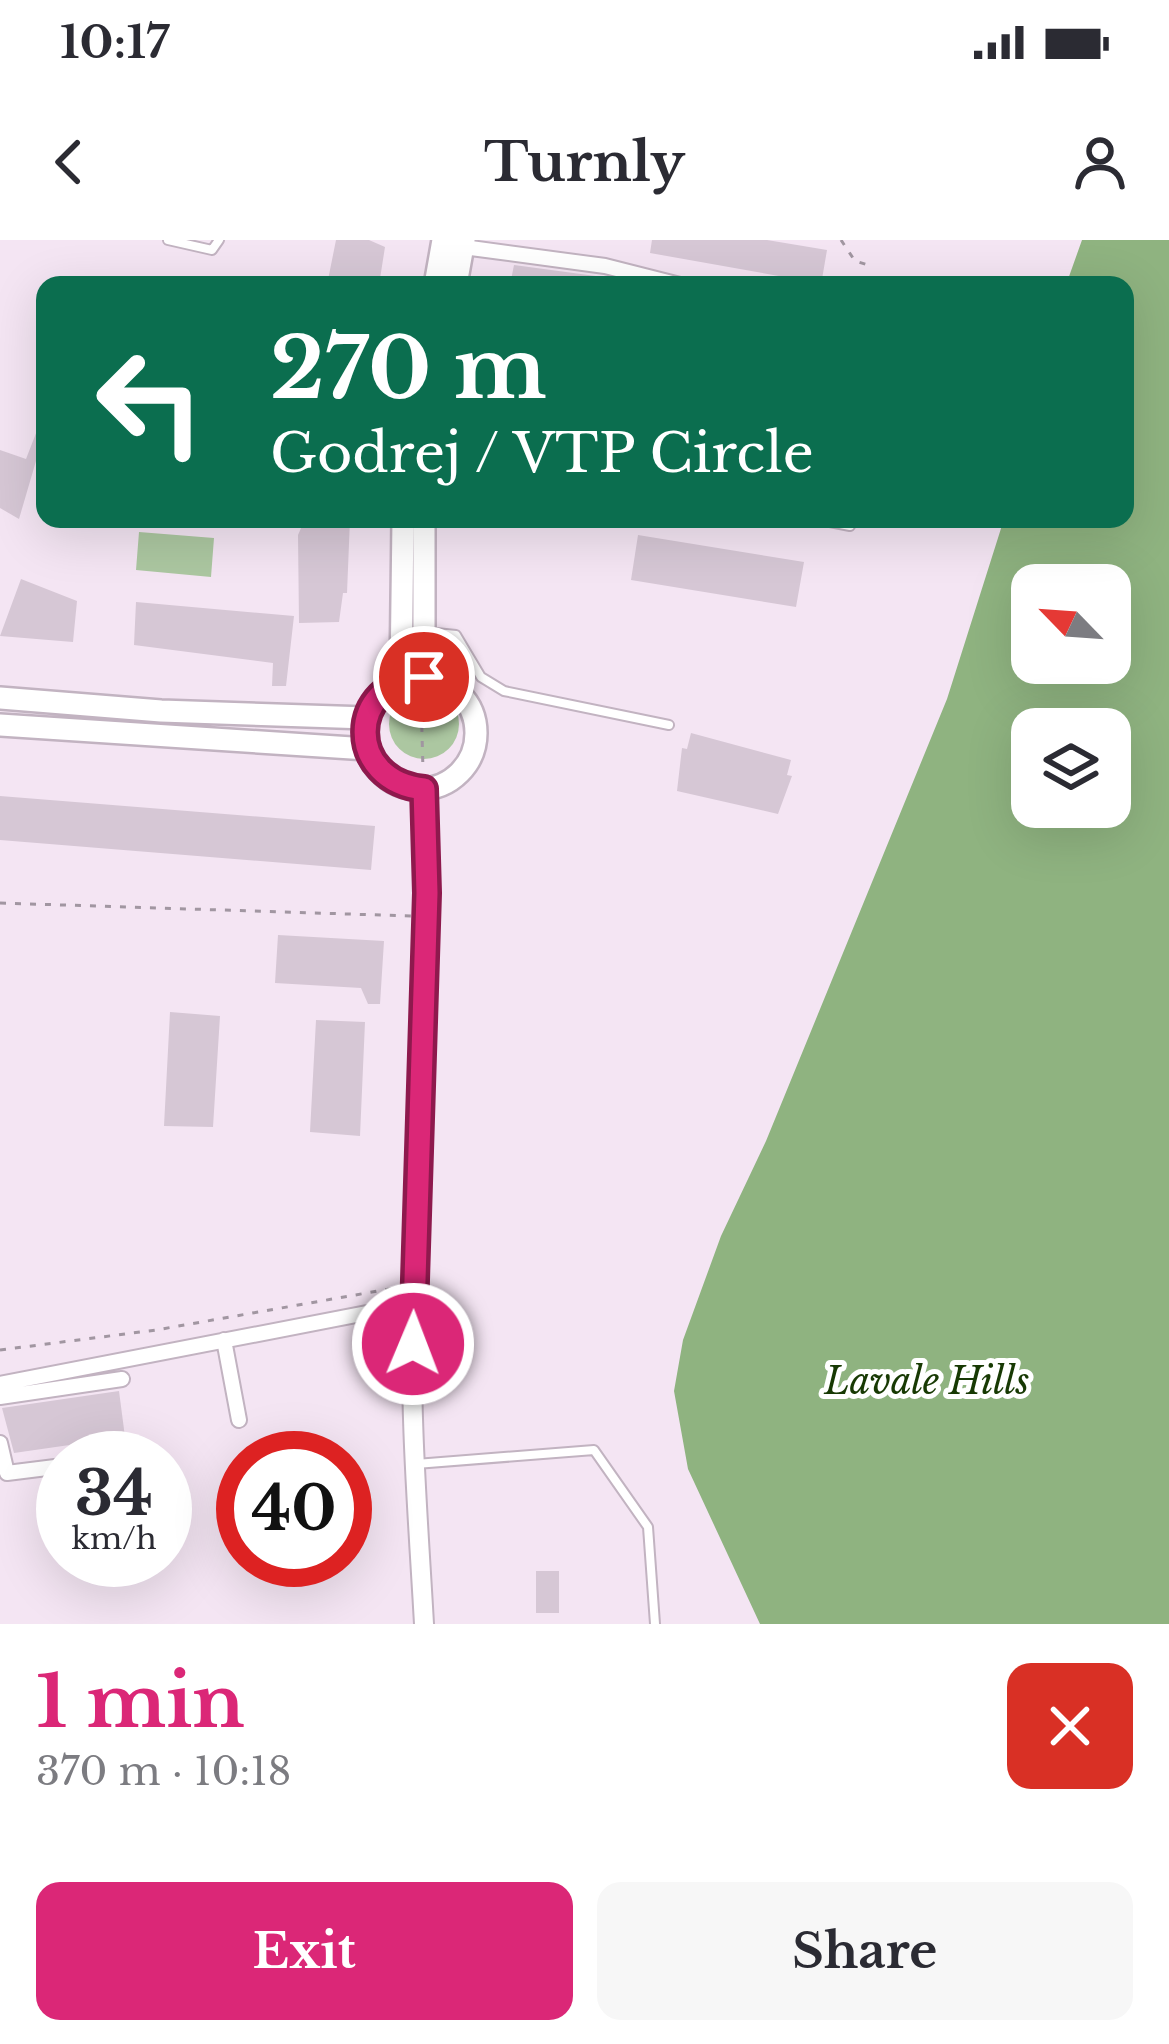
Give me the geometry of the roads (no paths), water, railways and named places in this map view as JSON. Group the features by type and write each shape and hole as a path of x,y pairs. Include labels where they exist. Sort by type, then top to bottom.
{"main road":[{"path":"439,276 456,242"},
{"path":"456,242 456,276"},
{"path":"404,528 412,678"},
{"path":"412,678 458,691 470,705 476,742 458,775 424,789 388,779 367,749 367,718 375,700 412,678 425,632 424,528"},
{"path":"0,698 161,711 367,718"},
{"path":"0,725 367,749"}],"street":[{"path":"456,242 644,276"},
{"path":"424,789 414,1294 414,1464 424,1624"},
{"path":"0,1384 224,1340 414,1294"},
{"path":"224,1340 239,1420"},
{"path":"65,1370 67,1388"},
{"path":"0,1397 122,1379"},
{"path":"0,1442 8,1473 36,1469"}],"lane":[{"path":"167,240 212,250 219,240"},
{"path":"425,632 456,634 482,676 505,691 669,725"},
{"path":"414,1464 594,1450 648,1527 655,1624"}],"park label":[{"name":"Lavale Hills","path":"927,1381"}]}
